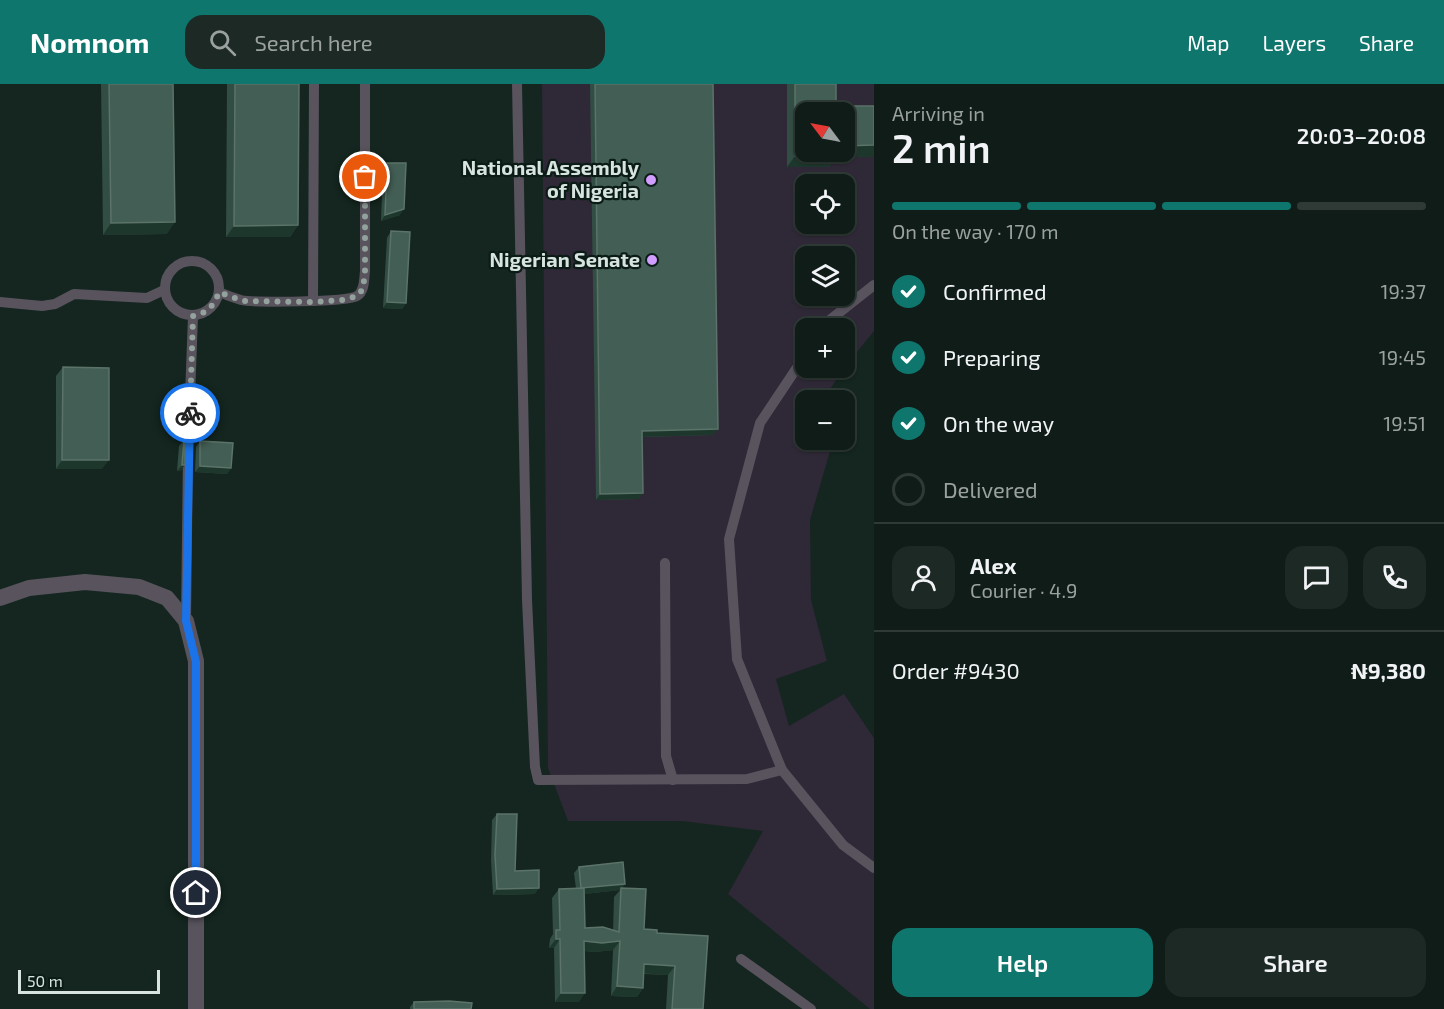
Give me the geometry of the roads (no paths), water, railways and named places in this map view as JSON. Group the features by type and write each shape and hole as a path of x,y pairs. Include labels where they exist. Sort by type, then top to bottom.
{"street":[{"path":"0,598 29,588 85,582 139,587 167,598 186,621 196,662 196,1009"}],"lane":[{"path":"313,302 314,84"},
{"path":"219,292 243,301 313,302 342,300 357,296 363,289 365,271 365,84"},
{"path":"517,84 527,600 538,780 747,779 782,770"},
{"path":"197,261 206,265 215,273 219,282 219,292 210,309 193,316 183,315 171,307 164,290 170,272 183,262 197,261"},
{"path":"831,318 874,285"},
{"path":"0,302 42,306 55,304 74,294 133,299 147,298 164,290"},
{"path":"186,621 188,450 193,316"},
{"path":"795,370 760,423 729,540 737,659 782,770 843,845 874,868"},
{"path":"665,562 666,756 674,780"},
{"path":"741,959 811,1009"}],"place":[{"name":"National Assembly of Nigeria","path":"651,180"},
{"name":"Nigerian Senate","path":"652,260"}]}
